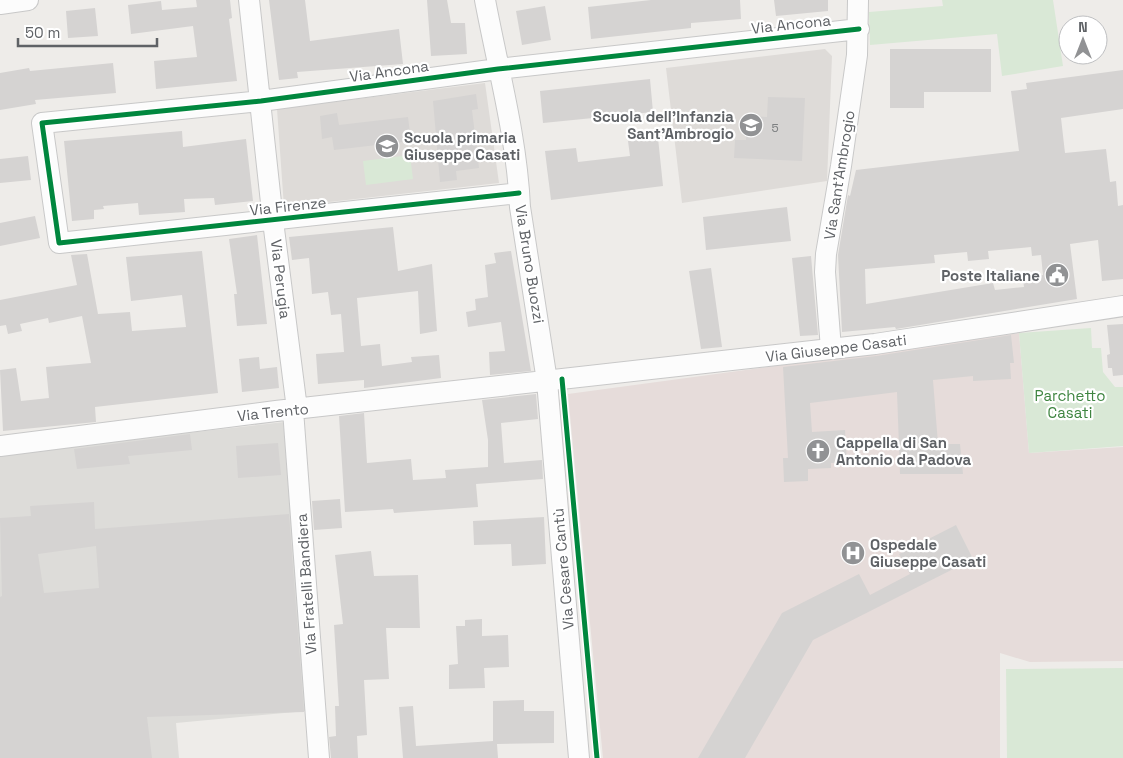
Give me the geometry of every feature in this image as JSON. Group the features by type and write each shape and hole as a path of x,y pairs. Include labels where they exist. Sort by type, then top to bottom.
{"street":[{"path":"0,4 28,0"},
{"name":"Via Perugia","path":"249,0 295,409"},
{"name":"Via Bruno Buozzi","path":"485,0 512,135 547,381"},
{"name":"Via Sant'Ambrogio","path":"831,350 825,272 826,254 842,166 859,29 858,0"},
{"name":"Via Ancona","path":"59,243 42,123 261,101 498,69 859,29"},
{"name":"Via Firenze","path":"59,243 520,194"},
{"name":"Via Giuseppe Casati","path":"547,381 831,350 1123,306"},
{"name":"Via Trento","path":"0,446 295,409 547,381"},
{"name":"Via Cesare Cantù","path":"547,381 579,758"},
{"name":"Via Fratelli Bandiera","path":"295,409 319,758"}],"shaded area":[{"name":"Scuola dell'Infanzia Sant'Ambrogio","path":"825,49 832,56 827,181 682,203 666,68"},
{"name":"Scuola primaria Giuseppe Casati","path":"485,83 499,183 284,207 277,109"},
{"name":"Ospedale Giuseppe Casati","path":"1019,333 1029,453 1123,447 1123,661 1030,662 1000,653 1000,758 603,758 568,394"},
{"path":"284,422 306,711 176,723 179,758 0,758 0,454"}],"green space":[{"path":"942,0 1053,0 1058,33 1058,65 1063,66 1002,76 997,34 870,45 869,12 943,6"},
{"path":"410,155 413,179 366,185 363,161"},
{"name":"Parchetto Casati","path":"1091,328 1092,348 1101,348 1103,372 1115,387 1123,387 1123,446 1029,453 1019,333"},
{"path":"1123,668 1123,758 1007,758 1006,669"}],"building":[{"path":"196,0 230,0 232,18 229,19 237,81 156,89 154,61 197,57 193,26 131,34 128,5 161,1 162,10 197,7"},
{"path":"269,0 305,0 310,41 399,29 403,64 297,72 298,78 279,80"},
{"path":"427,0 447,0 451,23 465,23 467,54 431,56"},
{"path":"651,0 740,0 741,19 691,23 691,28 591,39 588,7"},
{"path":"774,0 828,0 828,11 776,16"},
{"path":"545,6 551,40 522,45 516,11"},
{"path":"95,8 98,36 68,38 66,11"},
{"path":"890,49 991,49 991,92 924,92 924,108 890,108"},
{"path":"113,63 116,93 35,100 36,104 0,110 0,73 29,68 30,71"},
{"path":"1123,70 1123,109 1061,118 1065,153 1106,149 1110,182 1116,181 1118,206 1123,205 1123,279 1102,281 1098,240 1070,244 1077,299 896,329 895,327 842,332 838,255 848,195 850,196 856,170 1019,151 1011,91 1027,89 1026,83","holes":["1031,247 1032,256 1041,255 1043,275 1023,279 1024,287 995,290 993,283 866,304 865,269 935,263 934,255 967,252 968,261 989,259 988,251"]},
{"path":"650,79 653,112 543,123 540,91"},
{"path":"476,94 478,109 472,110 479,168 456,171 457,180 440,182 433,101"},
{"path":"768,97 805,98 802,161 734,158 735,140 746,140 747,116 767,117"},
{"path":"337,113 339,125 408,117 411,141 334,150 332,137 322,139 320,116"},
{"path":"182,131 183,147 246,139 253,201 215,205 214,198 184,199 185,212 139,215 138,203 103,206 104,209 94,210 94,219 72,221 64,141"},
{"path":"658,138 663,186 551,200 545,151 576,148 578,162 630,156 628,141"},
{"path":"28,156 31,180 0,183 0,159"},
{"path":"787,207 791,241 706,250 703,217"},
{"path":"35,216 40,238 0,246 0,223"},
{"path":"393,227 398,271 432,264 437,331 420,334 418,291 357,298 361,346 380,344 382,366 412,362 411,357 439,355 441,378 364,388 364,380 318,384 316,354 344,352 341,314 331,315 328,292 312,294 309,258 292,260 289,237"},
{"path":"257,235 267,324 237,326 234,294 237,294 229,239"},
{"path":"202,251 218,393 95,407 96,422 3,431 0,370 16,368 21,401 49,398 46,367 91,363 82,316 49,323 48,318 20,324 22,331 8,334 6,325 0,326 0,300 77,285 71,255 87,254 98,314 130,312 132,331 186,327 182,295 131,301 126,257"},
{"path":"511,251 531,371 490,375 489,352 505,351 501,322 468,327 466,312 476,310 475,299 488,297 485,265 496,263 494,253"},
{"path":"811,256 818,335 800,336 792,258"},
{"path":"711,268 722,347 701,349 689,271"},
{"path":"1123,324 1123,375 1113,376 1112,368 1108,368 1107,355 1110,354 1107,325"},
{"path":"1011,335 1014,363 1010,363 1011,379 973,381 973,376 933,380 938,444 960,444 963,474 900,474 897,392 810,403 812,432 845,430 847,463 831,463 831,468 808,469 808,481 784,482 783,458 788,458 783,367 876,356"},
{"path":"259,357 260,369 277,367 279,388 242,392 239,359"},
{"path":"536,394 538,419 501,423 504,463 542,460 543,479 476,484 478,507 394,513 393,509 345,512 339,416 364,413 367,463 411,459 413,480 446,478 445,470 488,467 488,440 482,400"},
{"path":"190,434 192,450 128,456 130,464 77,469 74,449"},
{"path":"278,443 281,475 238,478 236,446"},
{"path":"340,499 342,528 314,530 312,501"},
{"path":"94,502 95,529 289,514 304,712 147,717 152,758 0,758 0,597 2,596 0,518 31,516 30,506","holes":["96,546 99,588 44,593 38,554"]},
{"path":"544,517 546,564 512,566 511,544 474,545 473,521"},
{"path":"956,525 973,559 813,640 745,758 698,758 782,613 859,574 870,595 910,574 899,554"},
{"path":"371,551 374,576 418,575 420,628 386,628 389,679 364,680 367,735 357,736 358,758 331,758 329,737 336,736 335,706 339,706 334,625 343,624 335,555"},
{"path":"482,619 482,636 508,635 509,667 484,668 485,688 449,689 449,665 458,664 456,626 465,626 465,620"},
{"path":"524,700 524,711 554,711 554,743 497,744 498,758 403,758 399,707 413,706 416,746 493,741 493,701"}],"cycle path":[{"path":"519,193 59,243 42,123 261,101 498,69 859,29"},
{"path":"562,379 597,758"}],"place":[{"name":"Scuola dell'Infanzia Sant'Ambrogio","path":"751,125"},
{"name":"Scuola primaria Giuseppe Casati","path":"387,146"},
{"name":"Poste Italiane","path":"1057,275"},
{"name":"Cappella di San Antonio da Padova","path":"818,451"},
{"name":"Ospedale Giuseppe Casati","path":"853,553"}]}
